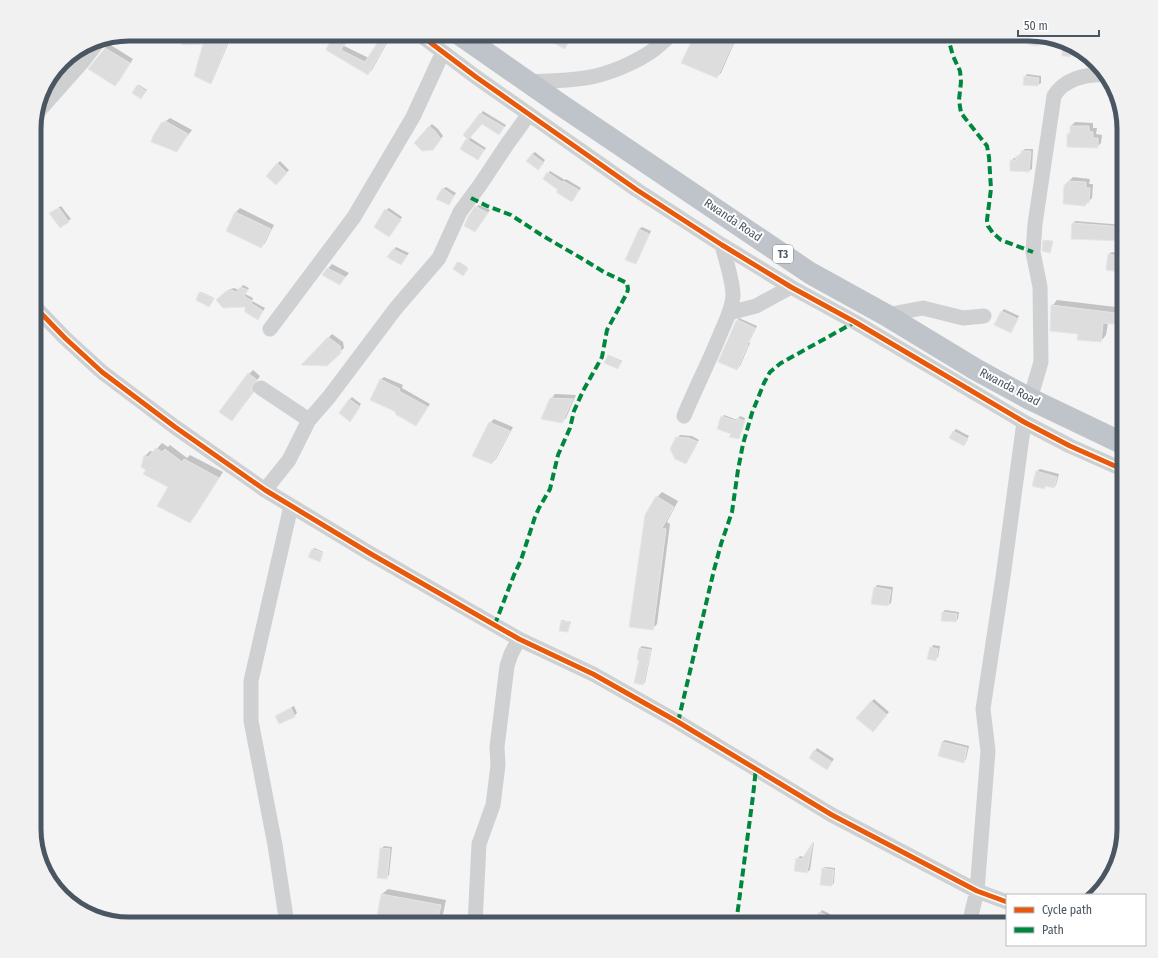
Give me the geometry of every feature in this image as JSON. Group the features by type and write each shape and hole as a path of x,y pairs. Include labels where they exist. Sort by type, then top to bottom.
{"highway":[{"name":"Rwanda Road","path":"469,41 527,82 810,273 886,315 975,369 1030,399 1117,441"}],"street":[{"path":"428,41 637,190 722,246 1024,422 1070,446 1117,467"},
{"path":"527,82 586,78 608,72 644,56 664,41"},
{"path":"45,104 93,49"},
{"path":"270,329 354,217 413,117 442,52"},
{"path":"1030,399 1041,362 1040,287 1033,252 1035,224 1054,96 1062,86 1074,79 1086,76 1099,75"},
{"path":"265,490 289,460 309,420 329,397 396,308 439,258 460,212 529,114"},
{"path":"684,416 729,313 733,296 722,246"},
{"path":"729,313 756,306 792,287"},
{"path":"886,315 923,308 963,318 984,316"},
{"path":"41,318 102,372 175,427 265,490 291,506 519,639 593,674 682,724 832,815 977,891 1006,902"},
{"path":"261,388 309,420"},
{"path":"970,917 977,891 988,751 983,709 1024,422"},
{"path":"286,917 275,846 251,721 251,682 291,506"},
{"path":"475,917 479,844 493,805 498,765 497,747 507,666 511,654 519,639"}],"building":[{"path":"182,41 228,41 211,84 194,76 203,44 182,45"},
{"path":"335,41 346,41 341,50 365,62 378,41 387,41 368,75 326,50 329,43 333,45"},
{"path":"550,41 569,41 565,49"},
{"path":"692,41 728,41 733,43 717,78 681,63"},
{"path":"1028,41 1039,42 1038,46 1027,44"},
{"path":"105,48 130,63 115,86 88,69"},
{"path":"1063,48 1071,52 1070,57 1062,56"},
{"path":"1024,76 1039,78 1038,86 1023,85"},
{"path":"137,85 146,91 141,99 132,93"},
{"path":"480,113 504,127 499,135 482,124 468,140 463,135"},
{"path":"165,121 188,134 177,152 151,142 161,123"},
{"path":"429,126 441,139 433,150 422,151 414,143"},
{"path":"1070,126 1089,126 1089,131 1093,132 1093,138 1098,138 1098,148 1067,147 1067,134 1070,134"},
{"path":"466,139 484,150 478,160 460,149"},
{"path":"1021,151 1031,151 1029,172 1010,171 1010,160 1016,160 1016,156 1021,156"},
{"path":"532,154 544,163 538,170 526,161"},
{"path":"277,163 287,173 276,185 266,176"},
{"path":"547,172 562,182 563,181 579,190 572,202 556,192 558,190 543,179"},
{"path":"1068,181 1086,182 1086,188 1090,188 1089,203 1085,202 1085,206 1063,204 1064,185 1068,185"},
{"path":"442,188 454,196 449,205 436,199"},
{"path":"475,206 488,213 475,232 464,226"},
{"path":"59,208 69,222 60,228 49,213"},
{"path":"385,209 401,220 389,237 374,227"},
{"path":"235,212 271,229 261,248 226,231"},
{"path":"1072,223 1117,226 1117,241 1071,239"},
{"path":"639,229 649,234 636,264 625,260"},
{"path":"1043,240 1053,242 1050,253 1042,251"},
{"path":"393,249 407,256 401,265 387,257"},
{"path":"1108,254 1117,256 1117,272 1106,270"},
{"path":"457,262 468,269 463,276 453,269"},
{"path":"327,268 345,277 340,285 322,275"},
{"path":"240,287 248,290 244,296 263,311 258,320 245,312 245,307 223,308 216,300 225,292 231,290 237,292"},
{"path":"199,292 214,299 209,307 196,300"},
{"path":"1051,305 1117,313 1117,324 1103,323 1101,342 1077,340 1078,334 1050,331"},
{"path":"1001,311 1018,319 1011,333 994,325"},
{"path":"738,320 755,328 737,370 718,362 736,321"},
{"path":"328,337 340,346 341,353 327,366 301,365"},
{"path":"608,355 621,362 618,369 604,363"},
{"path":"248,373 257,380 252,387 253,392 232,421 219,412"},
{"path":"380,379 400,389 399,391 428,407 416,426 395,414 396,412 370,400"},
{"path":"550,398 573,399 562,423 541,419"},
{"path":"349,399 360,407 350,422 339,413"},
{"path":"721,416 736,421 737,418 745,421 739,439 729,437 731,434 717,429"},
{"path":"489,422 510,431 492,464 472,456"},
{"path":"953,431 968,439 964,446 949,438"},
{"path":"676,437 689,438 698,442 686,464 675,459 670,449"},
{"path":"156,448 162,452 165,449 182,462 184,459 219,478 190,523 157,506 168,487 143,474 146,470 141,467 144,455 148,457"},
{"path":"1036,471 1057,477 1054,488 1045,486 1044,489 1032,486"},
{"path":"656,496 674,507 662,528 666,529 653,630 629,627 645,515"},
{"path":"312,549 323,553 320,562 308,557"},
{"path":"874,587 891,590 888,606 871,604"},
{"path":"942,612 957,614 956,622 941,621"},
{"path":"561,621 570,622 568,632 559,631"},
{"path":"930,647 938,649 936,661 927,659"},
{"path":"639,648 651,650 643,685 634,683 639,660 637,660"},
{"path":"871,701 887,715 873,732 856,718"},
{"path":"291,708 295,717 279,724 275,716"},
{"path":"942,742 967,748 964,763 938,756"},
{"path":"814,750 832,762 827,770 809,758"},
{"path":"813,842 807,873 794,871 796,858 802,859"},
{"path":"380,848 390,849 387,879 377,878"},
{"path":"822,868 834,870 832,886 820,885"},
{"path":"381,894 441,905 438,917 377,917"},
{"path":"819,912 828,916 828,917 817,917"}],"marked path":[{"path":"949,41 953,56 960,71 961,82 959,100 961,113 987,146 991,189 987,220 988,226 1001,240 1033,252"},
{"path":"471,198 511,215 604,272 627,283 628,289 607,330 602,357 583,391 574,411 570,428 558,455 550,489 535,517 521,560 495,624"},
{"path":"678,722 714,570 732,512 743,444 752,413 764,383 770,372 781,363 855,322"},
{"path":"737,917 756,768"}],"cycle path":[{"path":"428,41 476,77 637,190 722,245 791,287 855,322 1024,422 1070,446 1117,467"},
{"path":"41,313 102,372 175,427 265,490 371,554 519,639 593,674 678,722 832,815 977,891 1006,902"}]}
